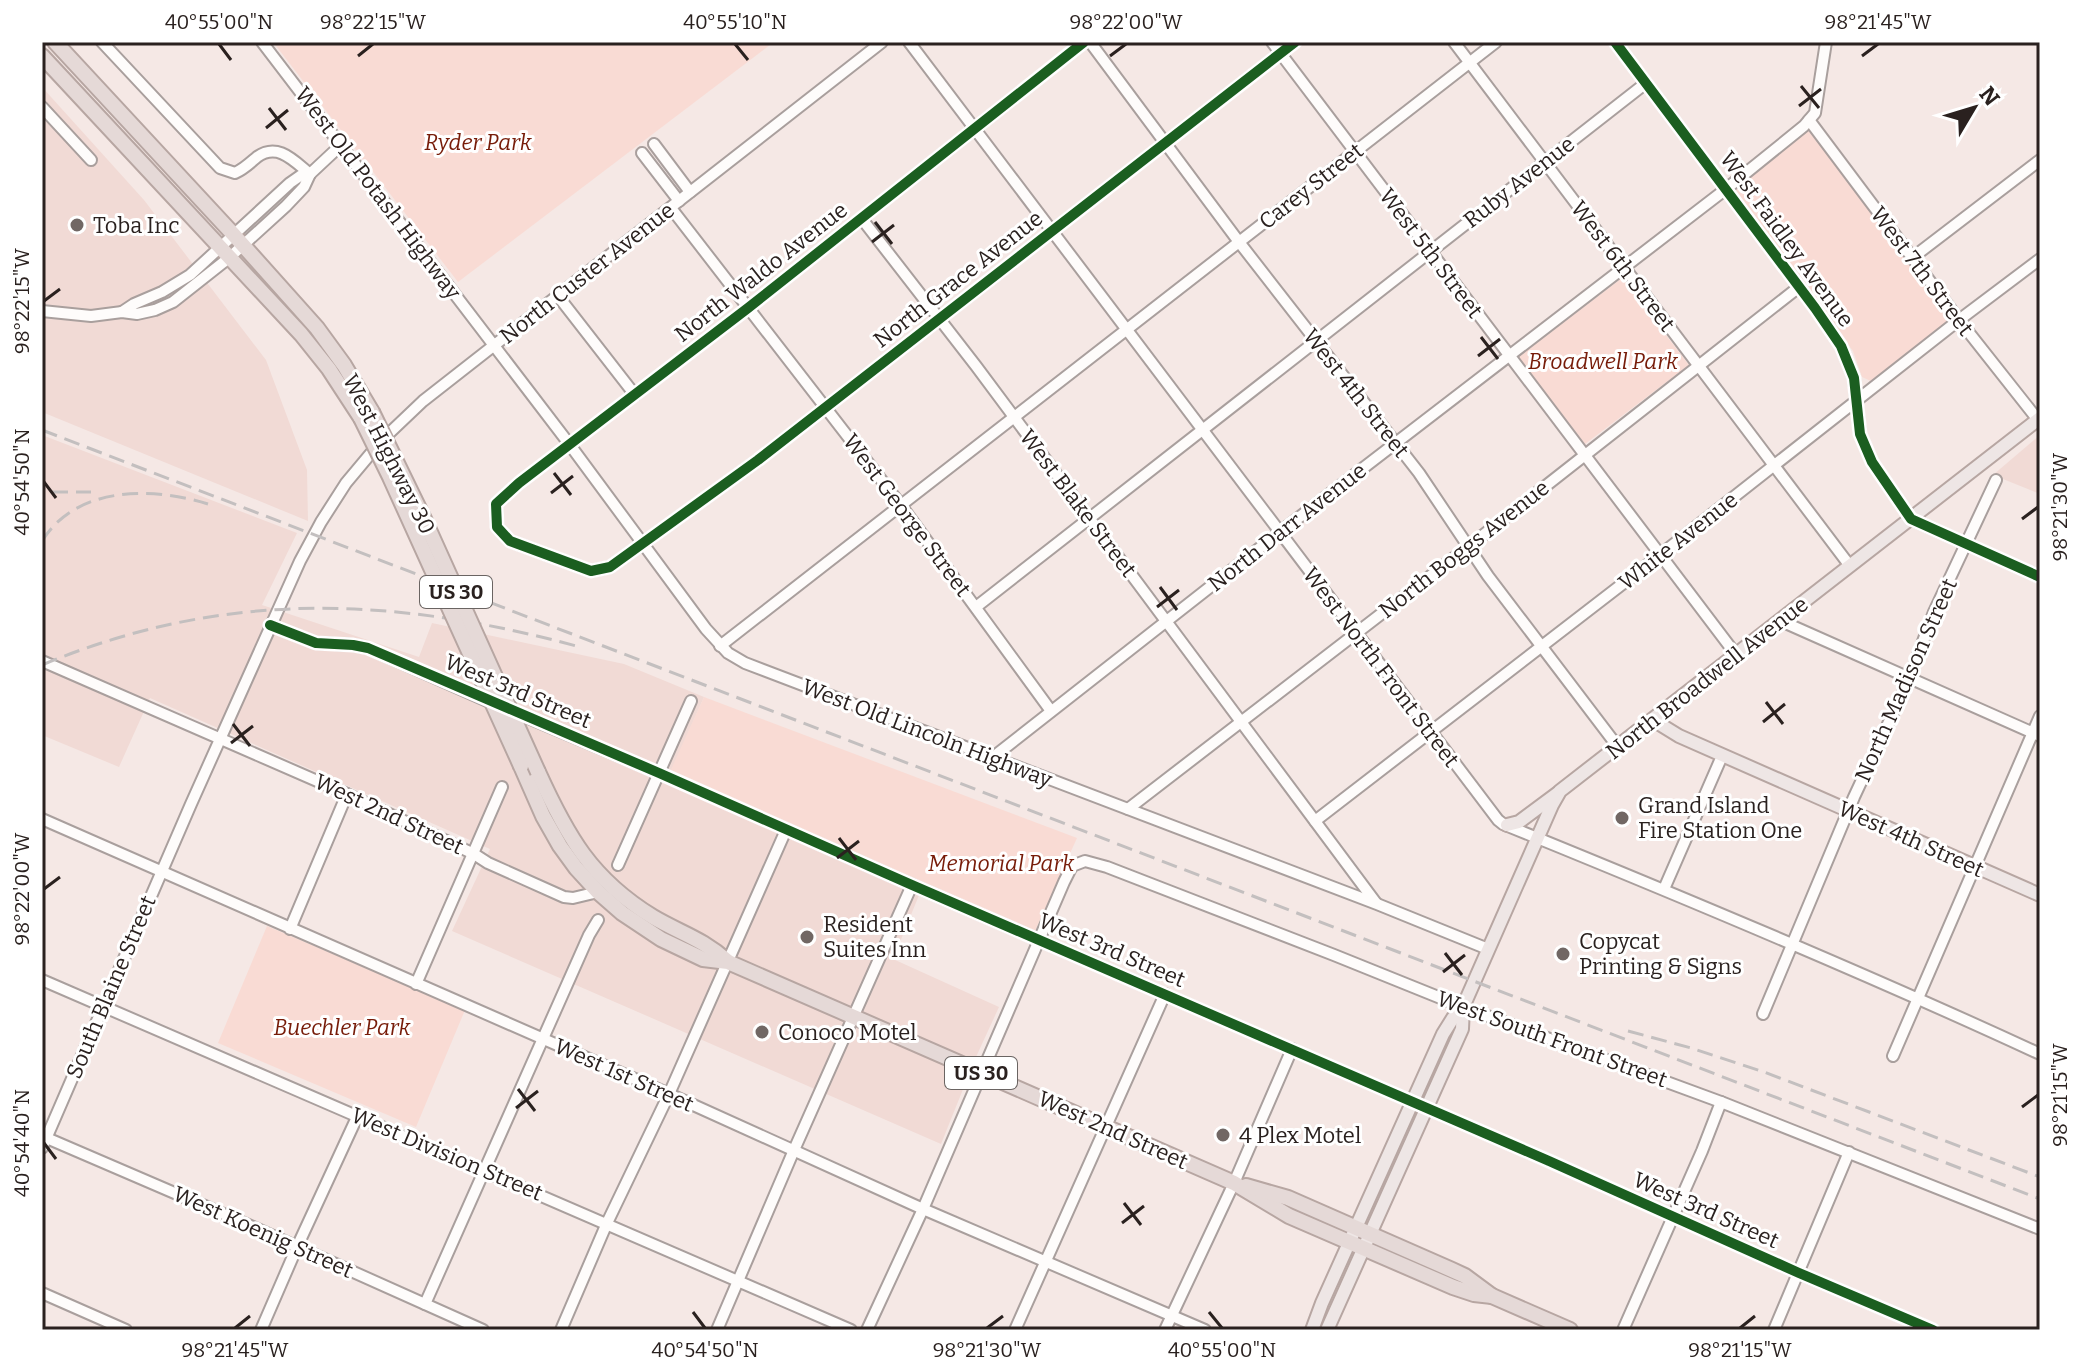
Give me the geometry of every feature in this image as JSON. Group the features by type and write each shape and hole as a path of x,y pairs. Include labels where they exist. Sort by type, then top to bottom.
{"highway":[{"name":"West Highway 30","path":"55,42 238,240 326,339 344,365 390,477 543,816 576,868 604,888"},
{"name":"West Highway 30","path":"42,56 317,353 367,415 413,497 571,838 604,888"},
{"name":"West 2nd Street","path":"604,888 708,944 728,962 1234,1183 1277,1209 1365,1249 1453,1287 1492,1296"},
{"name":"West 2nd Street","path":"1234,1183 1278,1195 1371,1234 1465,1276 1492,1296 1570,1330"}],"main road":[{"name":"North Broadwell Avenue","path":"1312,1330 1412,1102 1448,1025 1463,1007 1560,791 2039,419"},
{"name":"West 4th Street","path":"1653,720 1722,756 2040,895"},
{"path":"1507,825 1519,822 1560,791"},
{"name":"North Broadwell Avenue","path":"1327,1330 1462,1029 1463,1007"}],"street":[{"path":"102,42 220,168 235,173 264,153 277,151 310,174"},
{"name":"West Old Potash Highway","path":"262,42 494,345"},
{"name":"North Custer Avenue","path":"220,738 317,529 340,492 382,440 423,401 882,42"},
{"name":"West North Front Street","path":"909,42 1498,820 1919,998 2040,1054"},
{"name":"North Waldo Avenue","path":"599,569 591,571 510,541 497,527 496,504 1087,42"},
{"name":"West 4th Street","path":"1087,42 1419,473 1488,576 1618,747"},
{"name":"West 5th Street","path":"1272,42 1737,656"},
{"name":"North Grace Avenue","path":"599,569 610,567 643,545 1295,42"},
{"name":"West 6th Street","path":"1454,42 1850,566"},
{"name":"Carey Street","path":"720,646 1496,42"},
{"name":"West Faidley Avenue","path":"1615,42 1841,346 1854,378 1860,434 1872,462 1911,519"},
{"path":"1809,120 1815,113 1826,42"},
{"name":"Ruby Avenue","path":"976,607 1646,83"},
{"path":"42,107 91,160"},
{"name":"North Darr Avenue","path":"992,758 1726,189 1809,120"},
{"name":"West 7th Street","path":"1809,120 1959,320 2039,419"},
{"path":"654,144 690,192"},
{"path":"42,311 91,316 122,312 182,281 225,252 290,183 310,174 341,145"},
{"name":"West George Street","path":"642,153 748,308 900,504 1051,711"},
{"path":"1912,258 2040,160"},
{"name":"West Blake Street","path":"862,219 1014,416 1377,904"},
{"name":"White Avenue","path":"1315,821 2040,259"},
{"name":"North Boggs Avenue","path":"1128,809 1799,287"},
{"path":"558,296 635,395"},
{"name":"West Old Lincoln Highway","path":"494,345 720,646 745,663 1488,949"},
{"name":"North Madison Street","path":"1763,1014 1848,811 1909,679 1934,612 1996,480"},
{"path":"1911,519 2040,577"},
{"path":"1781,621 2036,735"},
{"name":"West 3rd Street","path":"270,625 316,643 368,648 1928,1329"},
{"name":"West 2nd Street","path":"42,661 347,794 568,898 604,888"},
{"path":"618,865 691,701"},
{"path":"1893,1056 2036,735 2040,716"},
{"name":"South Blaine Street","path":"43,1141 220,738"},
{"path":"1664,889 1722,756"},
{"path":"416,984 502,787"},
{"path":"290,929 347,794"},
{"name":"West 1st Street","path":"42,819 923,1209 1205,1330"},
{"path":"561,1330 786,830"},
{"name":"West South Front Street","path":"1039,940 1072,866 1085,861 1107,867 1463,1007 1721,1102 2040,1229"},
{"path":"717,1330 912,885"},
{"path":"425,1304 598,920"},
{"path":"867,1330 923,1209 1039,940"},
{"name":"West Division Street","path":"42,980 851,1330"},
{"path":"1015,1330 1165,994"},
{"path":"1165,1330 1292,1049"},
{"path":"1623,1330 1721,1102"},
{"path":"261,1330 358,1115"},
{"name":"West Koenig Street","path":"43,1141 297,1247 483,1330"},
{"path":"1774,1330 1849,1152"},
{"path":"42,1293 126,1330"}],"shaded area":[{"path":"42,87 144,200 266,360 307,470 308,521 42,412"},
{"path":"42,435 297,533 262,605 419,657 432,623 624,664 704,697 670,774 924,883 893,959 999,1007 941,1144 452,931 490,849 150,698 119,767 42,735"},
{"path":"2040,435 2040,494 1993,475"}],"green space":[{"name":"Ryder Park","path":"273,42 774,42 458,282"},
{"path":"1808,129 1954,319 1873,382 1862,377 1853,351 1729,190"},
{"name":"Broadwell Park","path":"1622,278 1689,365 1585,444 1518,357"},
{"name":"Memorial Park","path":"704,697 1077,838 1035,931 669,774"},
{"name":"Buechler Park","path":"267,926 465,1010 416,1127 218,1043"}],"railway":[{"path":"42,430 2040,1199"},
{"path":"52,492 91,492"},
{"path":"42,541 57,523 75,509 95,500 141,493 187,498 208,504"},
{"path":"42,665 110,640 177,623 243,612 309,608 376,610 443,618 580,647"},
{"path":"1628,1031 1764,1072 2040,1177"}],"cycle path":[{"path":"1084,42 748,308 519,483 496,504 497,527 510,541 591,571 610,567 758,460 1295,42"},
{"path":"1615,42 1841,346 1854,378 1860,434 1872,462 1911,519 2040,577"},
{"path":"270,625 316,643 368,648 1933,1330"}],"place":[{"name":"Toba Inc","path":"77,225"},
{"name":"Grand Island Fire Station One","path":"1622,818"},
{"name":"Resident Suites Inn","path":"807,937"},
{"name":"Copycat Printing & Signs","path":"1563,954"},
{"name":"Conoco Motel","path":"762,1032"},
{"name":"4 Plex Motel","path":"1223,1135"}]}
